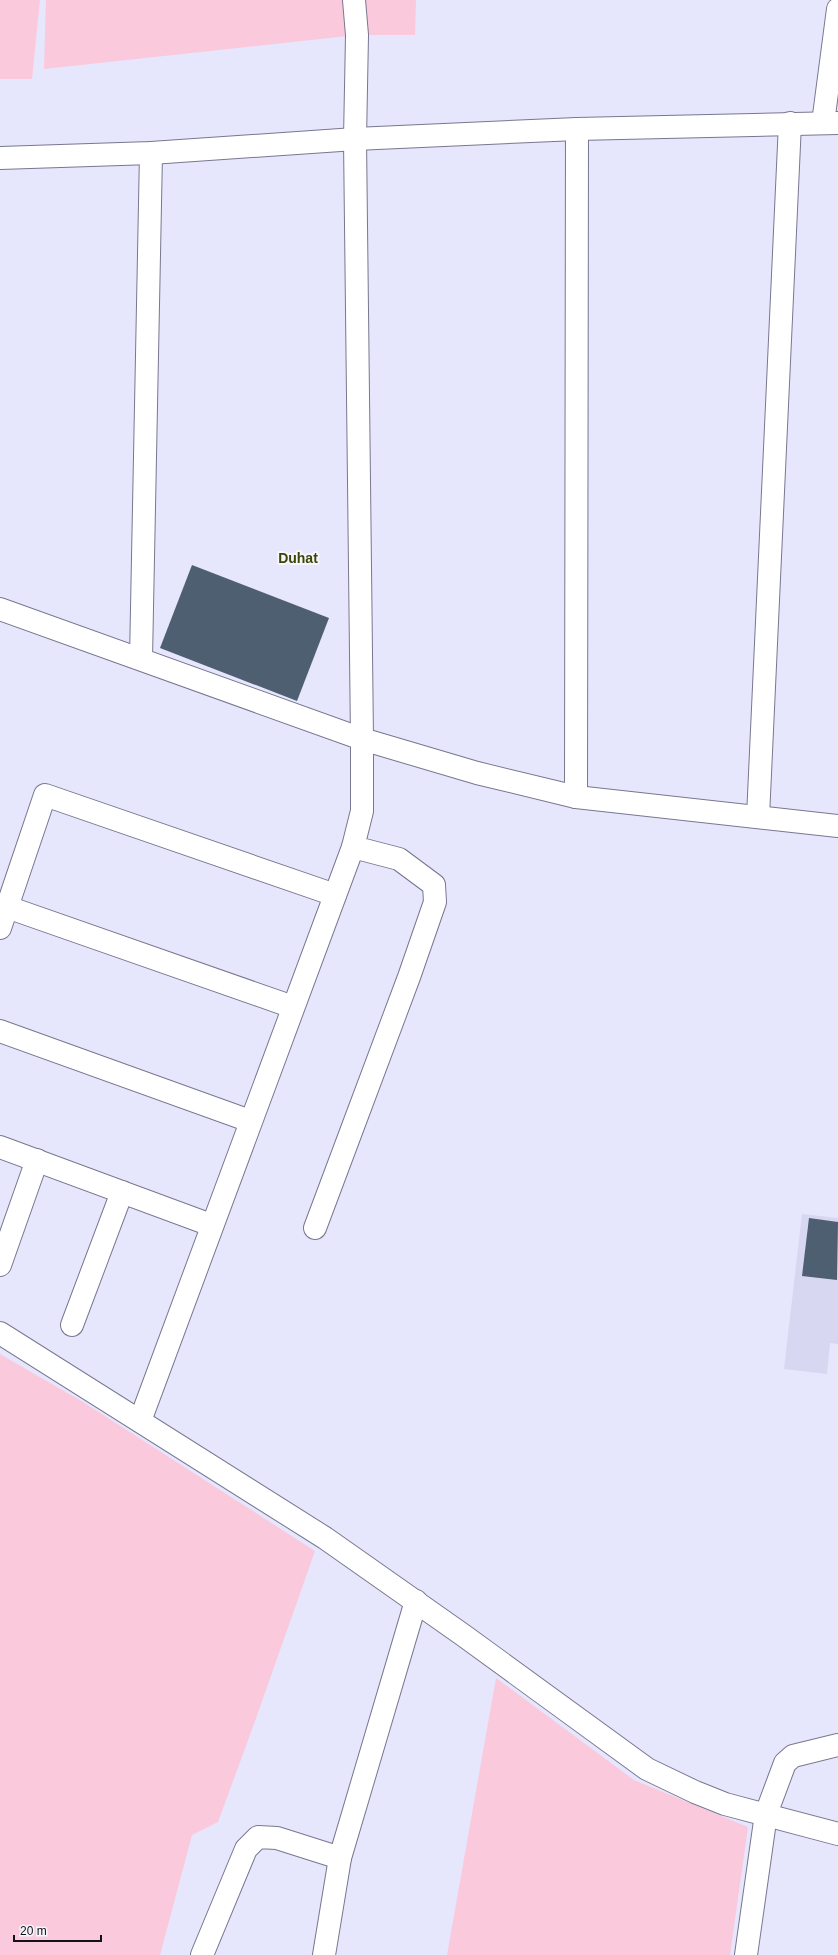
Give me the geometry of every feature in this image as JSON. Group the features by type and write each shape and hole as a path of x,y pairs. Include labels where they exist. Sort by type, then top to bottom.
{"street":[{"path":"140,1421 211,1225 353,847 362,811 355,139 357,36 354,0"},
{"path":"0,158 151,153 355,139 576,129 830,123 838,9"},
{"path":"758,817 790,123"},
{"path":"576,129 576,797"},
{"path":"141,659 151,153"},
{"path":"0,609 362,739 477,773 576,797 838,826"},
{"path":"0,928 44,795 335,895"},
{"path":"315,1228 409,977 435,902 434,885 399,859 353,847"},
{"path":"7,907 293,1008"},
{"path":"0,1031 250,1121"},
{"path":"0,1147 211,1225"},
{"path":"0,1265 37,1160"},
{"path":"72,1325 122,1192"},
{"path":"0,1332 325,1538 416,1601 647,1769 695,1792 725,1804 838,1834"},
{"path":"324,1955 340,1858 416,1601"},
{"path":"746,1955 766,1814 785,1763 793,1756 838,1745"},
{"path":"202,1955 246,1848 258,1837 277,1838 340,1858"}],"shaded area":[{"path":"0,0 40,0 32,79 0,79"},
{"path":"46,0 416,0 415,35 357,35 44,69"},
{"path":"802,1214 838,1218 838,1344 830,1343 827,1374 784,1369"},
{"path":"0,1354 83,1402 315,1551 218,1822 192,1835 160,1955 0,1955"},
{"path":"496,1678 634,1780 748,1827 730,1955 447,1955"}],"building":[{"path":"192,565 329,618 297,701 160,648"},
{"path":"809,1218 838,1222 837,1280 802,1276"}],"district":[{"name":"Duhat","path":"298,558"}]}
